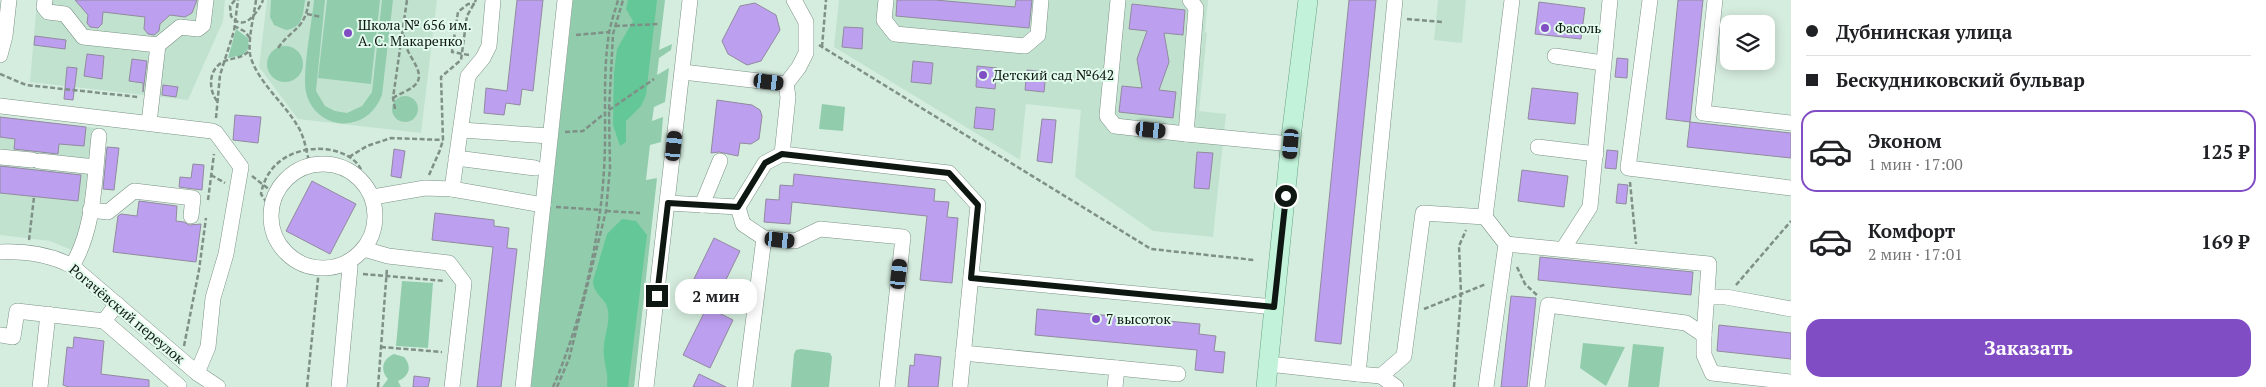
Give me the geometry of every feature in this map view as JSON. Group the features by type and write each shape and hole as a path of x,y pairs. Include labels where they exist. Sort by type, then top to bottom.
{"main road":[{"path":"1266,387 1308,0"}],"street":[{"path":"0,55 2,33 9,0"},
{"path":"45,0 44,7 48,12 66,14 83,37 158,45"},
{"path":"149,123 158,45 180,27 198,29 203,25 206,0"},
{"path":"452,189 468,76 483,58 489,46 493,0"},
{"path":"523,387 565,0"},
{"path":"646,387 690,0"},
{"path":"782,154 788,96 786,84 799,68 806,52 806,22 794,0"},
{"path":"886,0 884,20 895,34 1025,46 1038,35 1041,0"},
{"path":"1118,0 1107,116 1115,126 1291,144"},
{"path":"1186,134 1196,8 1190,0"},
{"path":"1358,374 1395,0"},
{"path":"1478,217 1512,0"},
{"path":"1563,249 1590,207 1610,0"},
{"path":"1650,0 1628,168 1791,188"},
{"path":"1716,0 1704,114 1791,123"},
{"path":"1555,56 1604,63"},
{"path":"683,72 786,84"},
{"path":"0,106 212,131 216,133 241,167 226,254 214,298 208,347 195,371 179,387 104,321 17,311 13,337 0,335"},
{"path":"460,130 550,134"},
{"path":"72,266 78,257 88,225 98,136"},
{"path":"1538,147 1596,154"},
{"path":"738,207 765,163 782,154 949,173 978,205 960,387"},
{"path":"0,157 95,167"},
{"path":"456,158 535,168"},
{"path":"702,205 720,162"},
{"path":"338,387 348,268 364,249 372,234 376,218 373,197 363,181 351,171 338,165 323,163 310,165 294,171 283,181 275,194 270,209 271,226 277,242 288,255 302,264 319,268 348,268"},
{"path":"373,197 425,188 452,189 543,206"},
{"path":"90,210 108,212 134,191 193,198 191,216"},
{"path":"668,203 738,207"},
{"path":"738,207 744,224 764,238 796,242 820,229 903,237 887,387"},
{"path":"1381,376 1404,356 1423,213 1478,217 1506,244 1709,264 1704,354 1712,373 1791,382"},
{"path":"745,387 764,238"},
{"path":"1486,387 1506,244"},
{"path":"364,249 388,256 449,263 464,283 452,387"},
{"name":"Рогачёвский переулок","path":"0,252 26,251 51,257 72,266 195,371 218,387"},
{"path":"971,278 1274,307"},
{"path":"1707,297 1726,297 1791,309"},
{"path":"104,321 117,304"},
{"path":"1537,387 1548,305 1686,323 1704,336"},
{"path":"40,387 48,314"},
{"path":"963,353 1178,374"},
{"path":"1269,364 1381,376 1396,387"},
{"path":"1115,387 1117,368"}],"path":[{"path":"208,204 220,75 226,60 234,26 237,0"},
{"path":"237,0 230,6 230,11 235,20 242,23 247,22 254,16 263,0"},
{"path":"256,0 250,50 255,68 296,123 304,137 305,150 310,165"},
{"path":"278,48 294,32 307,14 308,0"},
{"path":"395,109 393,98 407,0"},
{"path":"553,387 566,358 575,325 601,210 605,167 604,114 609,32 618,0"},
{"path":"557,387 570,359 606,211 610,168 609,110 615,26 623,0"},
{"path":"822,47 826,0"},
{"path":"476,2 468,4 458,12 452,52 483,58"},
{"path":"425,188 425,182 443,140 441,77 458,64 463,54 467,16 476,2"},
{"path":"307,14 321,17"},
{"path":"1393,18 1442,22"},
{"path":"615,26 660,24"},
{"path":"234,26 244,31 251,40"},
{"path":"393,98 412,88 417,83 419,75 417,65 407,50 402,29"},
{"path":"561,36 609,32"},
{"path":"806,38 1150,249 1254,260"},
{"path":"218,102 212,93 210,80 217,67 226,60 242,58 250,50"},
{"path":"0,74 26,85 152,99"},
{"path":"550,134 583,131 609,110 654,79"},
{"path":"349,157 366,146 391,138 443,140"},
{"path":"270,209 261,194 263,184 271,170 280,160 299,150 328,150 349,157 360,167 363,173 363,181"},
{"path":"241,167 275,194"},
{"path":"1628,168 1637,256"},
{"path":"29,242 34,197"},
{"path":"543,206 640,213"},
{"path":"184,346 199,270 206,213"},
{"path":"1454,387 1461,294 1459,246 1478,217"},
{"path":"1726,297 1791,221"},
{"path":"1506,244 1525,284 1548,305"},
{"path":"378,387 388,256"},
{"path":"307,387 319,268"},
{"path":"348,268 387,276 464,283"},
{"path":"1409,315 1501,278"},
{"path":"381,347 456,354"}],"shaded area":[{"path":"37,0 225,0 223,21 188,100 30,82"},
{"name":"Школа № 656 им. А. С. Макаренко","path":"267,0 437,0 421,133 298,119 259,67"},
{"path":"839,0 1208,0 1205,32 1207,33 1199,111 1226,114 1213,237 1153,231 1075,177 1081,110 1026,104 1020,160 834,47"},
{"path":"1438,0 1466,0 1462,43 1434,40"},
{"path":"0,117 105,129 98,188 74,251 50,241 0,235"}],"green space":[{"path":"271,0 305,0 303,15 299,23 292,29 286,30 274,25 270,17"},
{"path":"314,0 325,0 316,91 325,106 335,111 347,113 362,106 372,92 382,0 393,0 382,95 377,105 369,114 355,122 342,123 328,120 316,111 308,99 305,73"},
{"path":"327,0 380,0 371,84 318,78"},
{"path":"573,0 665,0 659,50 672,44 671,50 659,58 657,75 669,68 665,102 654,107 652,121 663,117 661,142 650,145 646,180 657,178 634,387 531,387"},
{"path":"628,0 657,0 646,95 641,106 626,121 626,142 620,146 613,125 614,73 617,49 633,21 626,9"},
{"path":"236,29 248,38 249,48 243,55 228,58"},
{"path":"285,46 298,51 303,64 298,77 285,82 272,77 267,64 272,51"},
{"path":"405,96 414,100 418,109 414,118 405,122 396,118 392,109 396,100"},
{"path":"822,104 845,107 843,131 819,129"},
{"path":"622,219 636,221 647,235 628,387 607,387 604,351 608,311 605,303 595,290 593,281 607,234"},
{"path":"402,281 433,283 428,348 396,346"},
{"path":"1583,343 1625,347 1606,386 1580,368"},
{"path":"1633,344 1664,347 1659,387 1628,387"},
{"path":"796,350 830,353 832,357 829,387 791,387 794,354"},
{"path":"394,354 407,360 409,367 407,374 398,381 401,387 382,387 388,379 383,368 385,362"}],"building":[{"path":"75,0 197,0 192,13 185,17 170,15 160,24 159,31 154,35 148,34 144,29 145,17 103,12 102,24 98,28 90,27 87,23 88,15"},
{"path":"517,0 543,0 533,91 522,89 520,105 506,103 504,115 484,113 486,88 507,91"},
{"path":"897,0 935,0 1015,7 1016,0 1032,0 1029,28 896,16"},
{"path":"1349,0 1376,0 1341,344 1315,341"},
{"path":"1678,0 1703,0 1690,122 1666,119"},
{"path":"1539,2 1585,8 1581,39 1535,34"},
{"path":"755,3 776,15 780,30 761,61 747,65 728,54 722,41 740,6"},
{"path":"1132,4 1185,10 1183,35 1164,33 1169,62 1159,90 1176,92 1173,118 1119,112 1122,86 1142,88 1137,59 1147,31 1129,29"},
{"path":"844,27 863,28 862,49 842,47"},
{"path":"35,36 66,40 65,49 34,45"},
{"path":"87,54 104,56 102,79 84,76"},
{"path":"1617,58 1628,59 1627,78 1615,77"},
{"path":"132,59 147,61 143,92 143,83 129,81"},
{"path":"913,61 933,63 931,84 911,82"},
{"path":"977,66 997,68 995,89 976,87"},
{"path":"67,67 77,68 73,100 64,99"},
{"path":"1027,70 1046,72 1044,92 1025,90"},
{"path":"163,85 178,87 176,97 162,95"},
{"path":"1532,88 1578,93 1575,124 1528,119"},
{"path":"717,100 752,105 760,110 762,116 759,139 751,144 740,143 738,156 719,152 711,153"},
{"path":"976,107 995,109 993,130 974,128"},
{"path":"235,115 261,117 258,143 233,140"},
{"path":"0,117 86,127 84,146 59,144 58,154 14,149 15,139 0,137"},
{"path":"1042,119 1056,120 1052,163 1037,161"},
{"path":"1690,122 1791,133 1791,158 1687,147"},
{"path":"107,147 119,148 114,190 103,189"},
{"path":"394,149 405,151 401,178 391,176"},
{"path":"1607,150 1618,151 1616,169 1605,168"},
{"path":"1197,152 1213,153 1209,189 1194,188"},
{"path":"193,164 204,165 202,190 179,187 180,177 191,178"},
{"path":"0,166 81,175 78,201 0,193"},
{"path":"1522,170 1568,176 1564,207 1518,201"},
{"path":"794,174 935,189 934,201 949,202 947,217 958,218 952,283 920,280 927,216 792,202 790,224 764,222 766,199 779,200 780,185 793,186"},
{"path":"312,181 356,204 330,254 286,231"},
{"path":"1618,184 1628,185 1626,204 1616,203"},
{"path":"139,201 177,206 176,221 189,225 201,224 196,262 113,252 118,216 121,214 137,216"},
{"path":"435,213 494,220 494,226 509,228 507,248 517,249 501,387 477,387 493,247 432,240"},
{"path":"714,238 740,251 717,298 691,285"},
{"path":"1540,257 1693,272 1691,295 1538,280"},
{"path":"1511,296 1536,298 1527,387 1501,387"},
{"path":"707,307 733,320 710,368 683,355"},
{"path":"1037,309 1200,324 1199,334 1216,336 1214,351 1225,352 1223,373 1195,370 1197,350 1035,335"},
{"path":"1719,325 1791,333 1791,359 1717,351"},
{"path":"74,337 104,341 101,374 149,380 149,387 68,387 63,385 67,347 73,348"},
{"path":"915,354 941,357 938,387 908,387 910,365 914,366"},
{"path":"699,374 726,387 693,387"},
{"path":"414,376 430,378 428,387 413,387"}],"place":[{"name":"Фасоль","path":"1545,28"},
{"name":"Школа № 656 им. А. С. Макаренко","path":"348,33"},
{"name":"Детский сад №642","path":"983,75"},
{"name":"7 высоток","path":"1096,319"}],"route":[{"path":"657,296 668,203 738,207 765,163 782,154 949,173 978,205 971,278 1274,307 1286,196"}]}
